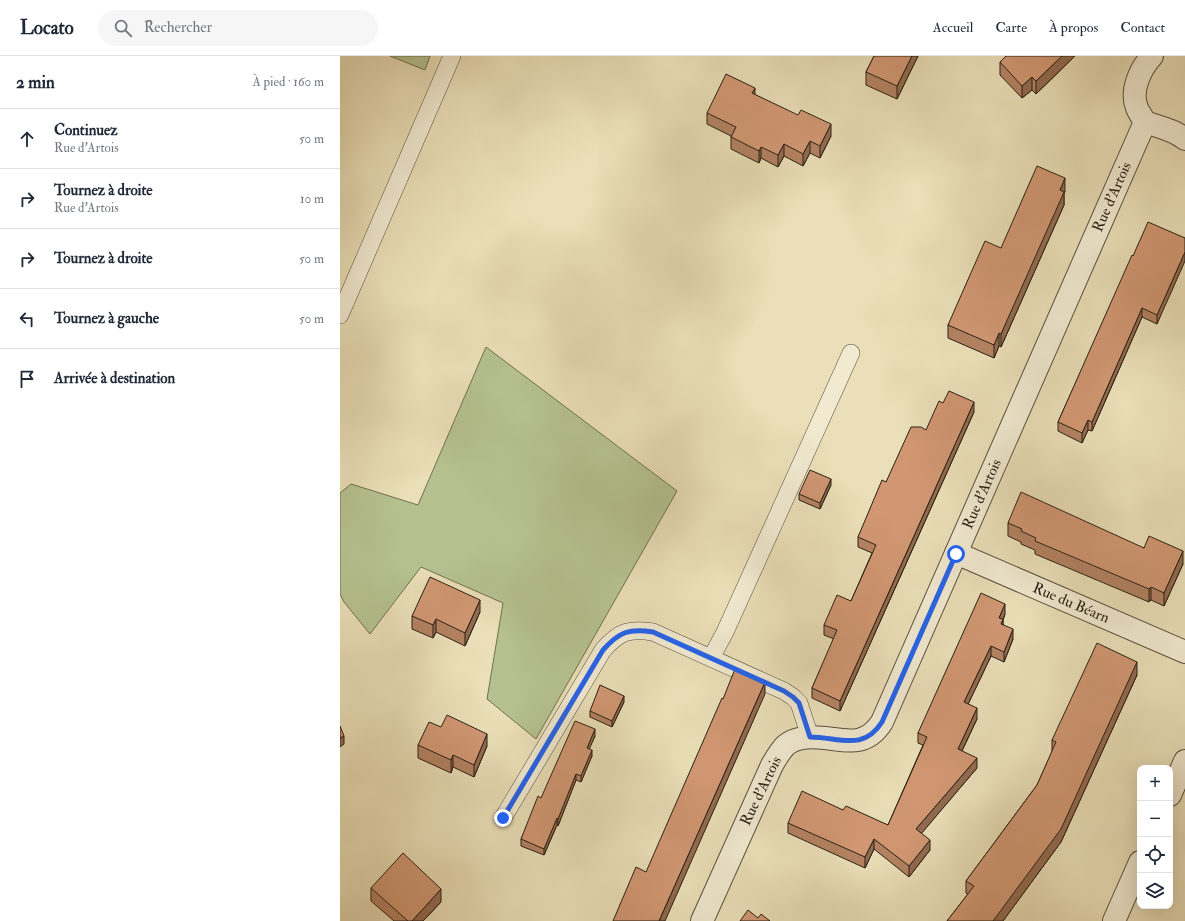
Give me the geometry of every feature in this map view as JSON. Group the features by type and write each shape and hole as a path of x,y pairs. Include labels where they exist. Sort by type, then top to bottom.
{"street":[{"path":"1152,56 1137,81 1135,94 1137,107 1145,122 1168,129 1185,139"},
{"name":"Rue d'Artois","path":"702,921 775,760 786,745 796,739 810,737 822,737 849,741 860,740 869,737 877,730 882,722 1145,122"},
{"name":"Rue du Béarn","path":"956,554 1185,652"},
{"path":"1173,788 1185,762"},
{"path":"1114,921 1137,869"}],"lane":[{"path":"340,316 452,56"},
{"path":"711,658 725,632 851,352"},
{"path":"503,818 603,650 619,635 631,631 641,630 653,632 784,691 799,703 810,737"}],"green space":[{"path":"390,56 430,56 425,70"},
{"path":"486,347 677,491 536,739 487,699 503,603 421,567 370,634 344,602 340,594 340,493 351,484 418,505"}],"building":[{"path":"874,56 912,56 897,86 866,72"},
{"path":"1006,56 1062,56 1036,81 1032,77 1022,86 1000,62"},
{"path":"726,74 755,88 752,93 798,115 801,110 831,124 820,146 810,141 803,154 784,144 778,155 761,147 759,151 731,137 736,127 707,113"},
{"path":"1037,166 1065,178 1060,190 1064,192 1001,334 999,333 994,345 948,325 985,241 1001,248"},
{"path":"1148,222 1185,238 1185,252 1157,315 1142,308 1092,422 1088,420 1082,433 1058,422"},
{"path":"949,391 974,402 840,701 812,688 837,630 824,625 837,595 851,601 876,545 858,537 882,480 886,482 911,427 921,427 926,430 939,401 943,403"},
{"path":"810,470 831,479 820,503 799,494"},
{"path":"1021,492 1144,548 1149,536 1183,551 1164,593 1151,587 1149,589 1035,541 1036,538 1021,531 1022,529 1008,523"},
{"path":"430,577 480,600 465,633 436,619 433,625 412,616"},
{"path":"981,593 1005,604 999,618 1003,619 1001,624 1013,629 1004,652 991,646 964,702 977,708 958,749 977,758 916,829 930,840 909,866 874,839 865,857 788,823 802,791 843,810 846,806 888,825 927,737 918,733"},
{"path":"1097,643 1137,662 1061,829 993,921 947,921 974,886 966,881 1037,785 1056,742 1052,740"},
{"path":"735,669 765,682 659,921 613,921 636,867 646,872"},
{"path":"600,685 624,696 612,721 590,711"},
{"path":"447,715 487,734 474,765 453,755 451,760 418,745 429,722 441,727"},
{"path":"575,721 595,729 587,748 592,750 581,776 576,774 544,849 521,839 538,796 541,798"},
{"path":"340,726 344,736 340,738"},
{"path":"403,853 441,889 412,921 408,921 371,888"},
{"path":"748,910 758,918 761,914 770,921 740,921"}],"route":[{"path":"503,818 603,650 619,635 631,631 641,630 653,632 784,691 799,703 810,737 822,737 849,741 869,737 877,730 882,722 956,554"}]}
